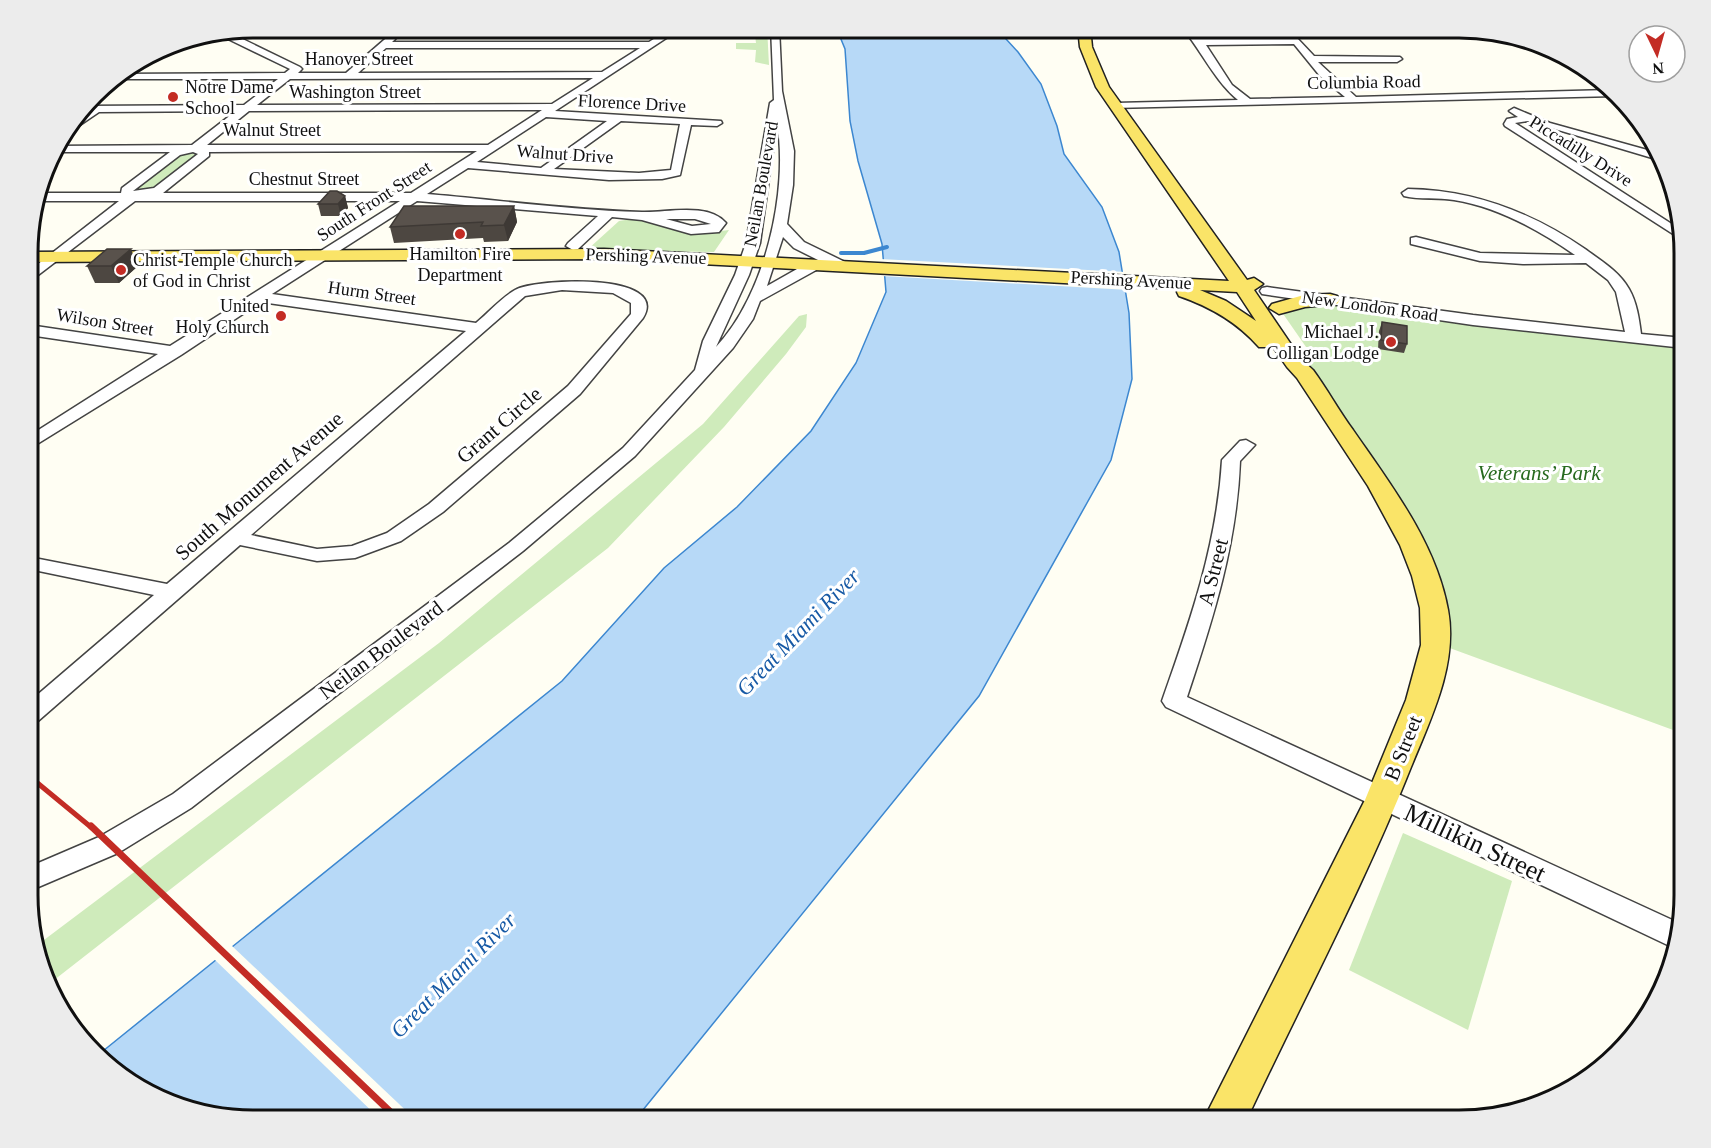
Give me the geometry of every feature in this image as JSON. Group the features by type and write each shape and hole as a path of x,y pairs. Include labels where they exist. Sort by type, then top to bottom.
{"main road":[{"path":"1085,38 1087,56 1099,80 1167,177 1173,191 1217,249 1279,308 1313,357 1306,374"},
{"path":"1167,177 1189,192 1211,213 1236,247"},
{"path":"1217,249 1214,270 1201,291 1253,327 1311,398 1329,412"},
{"name":"Pershing Avenue","path":"38,257 604,254 770,261 821,260 840,265 1156,282 1201,291 1257,287"},
{"path":"1249,264 1257,287"},
{"name":"B Street","path":"1229,1110 1382,800 1423,698 1436,643 1435,609 1405,527 1306,374 1294,363 1257,287"},
{"path":"1279,308 1304,302 1330,300"}],"street":[{"path":"132,197 126,191 176,153 196,148 297,69 234,38"},
{"path":"348,76 392,38"},
{"name":"South Front Street","path":"38,438 662,38"},
{"name":"Neilan Boulevard","path":"38,876 85,859 138,831 201,786 516,547 629,452 728,345 755,298 770,261 787,185 788,151 777,91 775,38"},
{"path":"1196,38 1228,87 1247,102"},
{"path":"1200,42 1297,40 1314,59 1323,74 1352,98"},
{"path":"384,45 651,45"},
{"path":"1314,59 1398,59"},
{"path":"433,99 453,75"},
{"name":"Hanover Street","path":"129,77 604,75"},
{"name":"Neilan Boulevard","path":"700,375 705,353 729,306 747,260 758,220 777,91"},
{"name":"Columbia Road","path":"1116,106 1352,98 1603,93"},
{"path":"1488,96 1527,118 1650,154"},
{"name":"Washington Street","path":"93,109 247,109 433,99 554,107"},
{"path":"86,116 97,109"},
{"name":"Florence Drive","path":"544,114 717,123"},
{"path":"544,171 618,118"},
{"name":"Piccadilly Drive","path":"1527,118 1509,124 1672,230"},
{"name":"Walnut Drive","path":"466,164 544,171 662,177 676,172 686,123"},
{"path":"38,272 132,197 158,191 205,153 196,148"},
{"name":"Walnut Street","path":"64,149 491,148"},
{"path":"1408,193 1447,195 1497,206 1553,233 1611,275 1620,285 1626,297 1634,338"},
{"name":"Chestnut Street","path":"45,197 416,197 643,216"},
{"path":"573,246 609,213"},
{"path":"780,224 795,244 821,260"},
{"path":"1416,241 1440,251 1493,261 1589,260"},
{"path":"755,298 774,290 792,274 821,260"},
{"name":"Grant Circle","path":"237,538 317,555 355,552 394,537 436,508 573,390 638,315 639,305 630,294 604,288 550,285 520,293"},
{"name":"New London Road","path":"1257,287 1330,300 1473,320 1498,321"},
{"name":"New London Road","path":"1257,287 1370,298 1498,321 1673,342"},
{"name":"South Monument Avenue","path":"38,707 520,293"},
{"name":"Hurm Street","path":"260,297 478,328"},
{"name":"Wilson Street","path":"38,331 175,352"},
{"name":"A Street","path":"1174,701 1207,600 1223,534 1231,488 1231,460 1246,445"},
{"path":"38,565 172,592"},
{"name":"Millikin Street","path":"1174,701 1670,933"}],"green space":[{"path":"755,38 768,38 769,65 755,62 756,50 736,49 736,43 756,43"},
{"path":"192,153 200,155 155,191 133,191 179,155"},
{"path":"638,218 697,234 729,230 714,252 587,250 619,221"},
{"name":"Veterans’ Park","path":"1311,301 1673,342 1674,730 1436,643 1424,573 1306,374 1313,357 1279,308"},
{"path":"807,314 806,327 786,354 724,427 608,548 55,980 43,941 439,643 703,424 799,316"},
{"path":"1403,833 1512,881 1468,1030 1349,970"}],"water":[{"name":"Great Miami River","path":"840,38 1005,38 1041,84 1057,126 1064,154 1102,207 1119,252 1129,313 1132,379 1111,460 979,696 643,1110 224,1109 170,1094 145,1082 121,1066 103,1051 562,681 664,568 737,507 811,431 856,363 886,292 882,244 858,161 850,121 845,49"}],"pier":[{"path":"880,259 1126,272 1129,290 882,276"},
{"path":"231,945 405,1110 371,1110 214,959"}],"building":[{"path":"330,191 337,191 345,196 338,204 318,204"},
{"path":"404,206 514,206 504,225 481,226 483,222 390,227"},
{"path":"107,249 131,249 111,266 87,266"},
{"path":"1382,322 1407,326 1407,344 1381,340"}],"waterway":[{"path":"841,253 864,253 887,247"}],"railway":[{"path":"38,783 92,828"},
{"path":"91,826 388,1110"}],"place":[{"name":"Notre Dame School","path":"173,97"},
{"name":"Hamilton Fire Department","path":"460,234"},
{"name":"Christ Temple Church of God in Christ","path":"121,270"},
{"name":"United Holy Church","path":"281,316"},
{"name":"Michael J. Colligan Lodge","path":"1391,342"}]}
